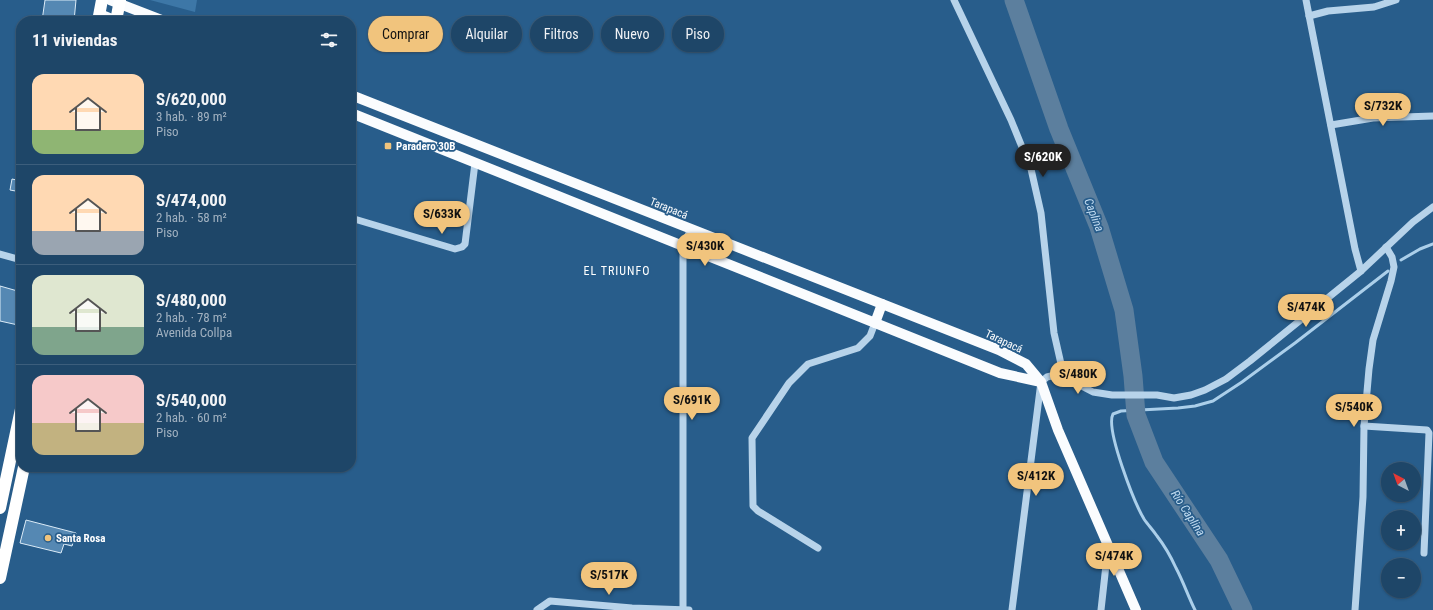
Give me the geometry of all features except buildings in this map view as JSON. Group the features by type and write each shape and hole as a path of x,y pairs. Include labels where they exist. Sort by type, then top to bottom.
{"highway":[{"path":"99,16 102,0"},
{"path":"116,1 116,16"},
{"path":"0,508 16,440"},
{"path":"0,578 6,522 22,473 7,475"}],"main road":[{"path":"116,1 152,16"},
{"name":"Tarapacá","path":"356,97 999,350 1026,364 1041,382"},
{"path":"378,124 384,108"},
{"path":"356,116 1000,373 1041,382 1058,430 1136,610"},
{"path":"493,170 500,154"},
{"path":"580,205 587,188"},
{"path":"874,323 882,304"}],"street":[{"path":"954,0 1011,120 1031,169 1041,213 1054,333 1064,377"},
{"path":"1306,0 1355,249 1361,271"},
{"path":"1309,16 1328,12 1374,7 1396,0"},
{"path":"1331,125 1373,118 1433,116"},
{"path":"356,219 455,249 462,247 465,244 475,163"},
{"path":"1012,610 1041,382 1047,377 1055,375 1064,377 1093,392 1112,395 1174,398 1191,395 1226,379 1361,271 1413,222 1433,207"},
{"path":"682,610 683,246 691,229"},
{"path":"1355,610 1363,498 1364,426 1369,369 1373,340 1394,267 1392,257 1386,248"},
{"path":"0,254 16,259"},
{"path":"818,548 758,511 753,506 752,438 789,383 800,371 808,364 858,348 870,336 874,323"},
{"path":"1364,426 1429,431 1424,553"},
{"path":"1101,610 1108,543"},
{"path":"537,610 550,601 632,609 689,610"}],"shaded area":[{"path":"150,0 197,0 195,12"}],"waterway":[{"name":"Caplina","path":"1014,0 1059,129 1099,227 1124,310 1133,376 1136,415 1154,462 1219,560 1243,610"},
{"path":"1401,260 1420,249 1433,244"},
{"path":"1195,610 1170,555 1144,519 1134,498 1122,466 1113,435 1113,414 1121,411 1195,406 1213,401 1242,382 1295,343 1388,271"}],"place":[{"name":"Paradero 30B","path":"388,146"},
{"name":"Santa Rosa","path":"48,538"}],"district":[{"name":"EL TRIUNFO","path":"617,271"}],"water label":[{"name":"Río Caplina","path":"1188,513"}]}
